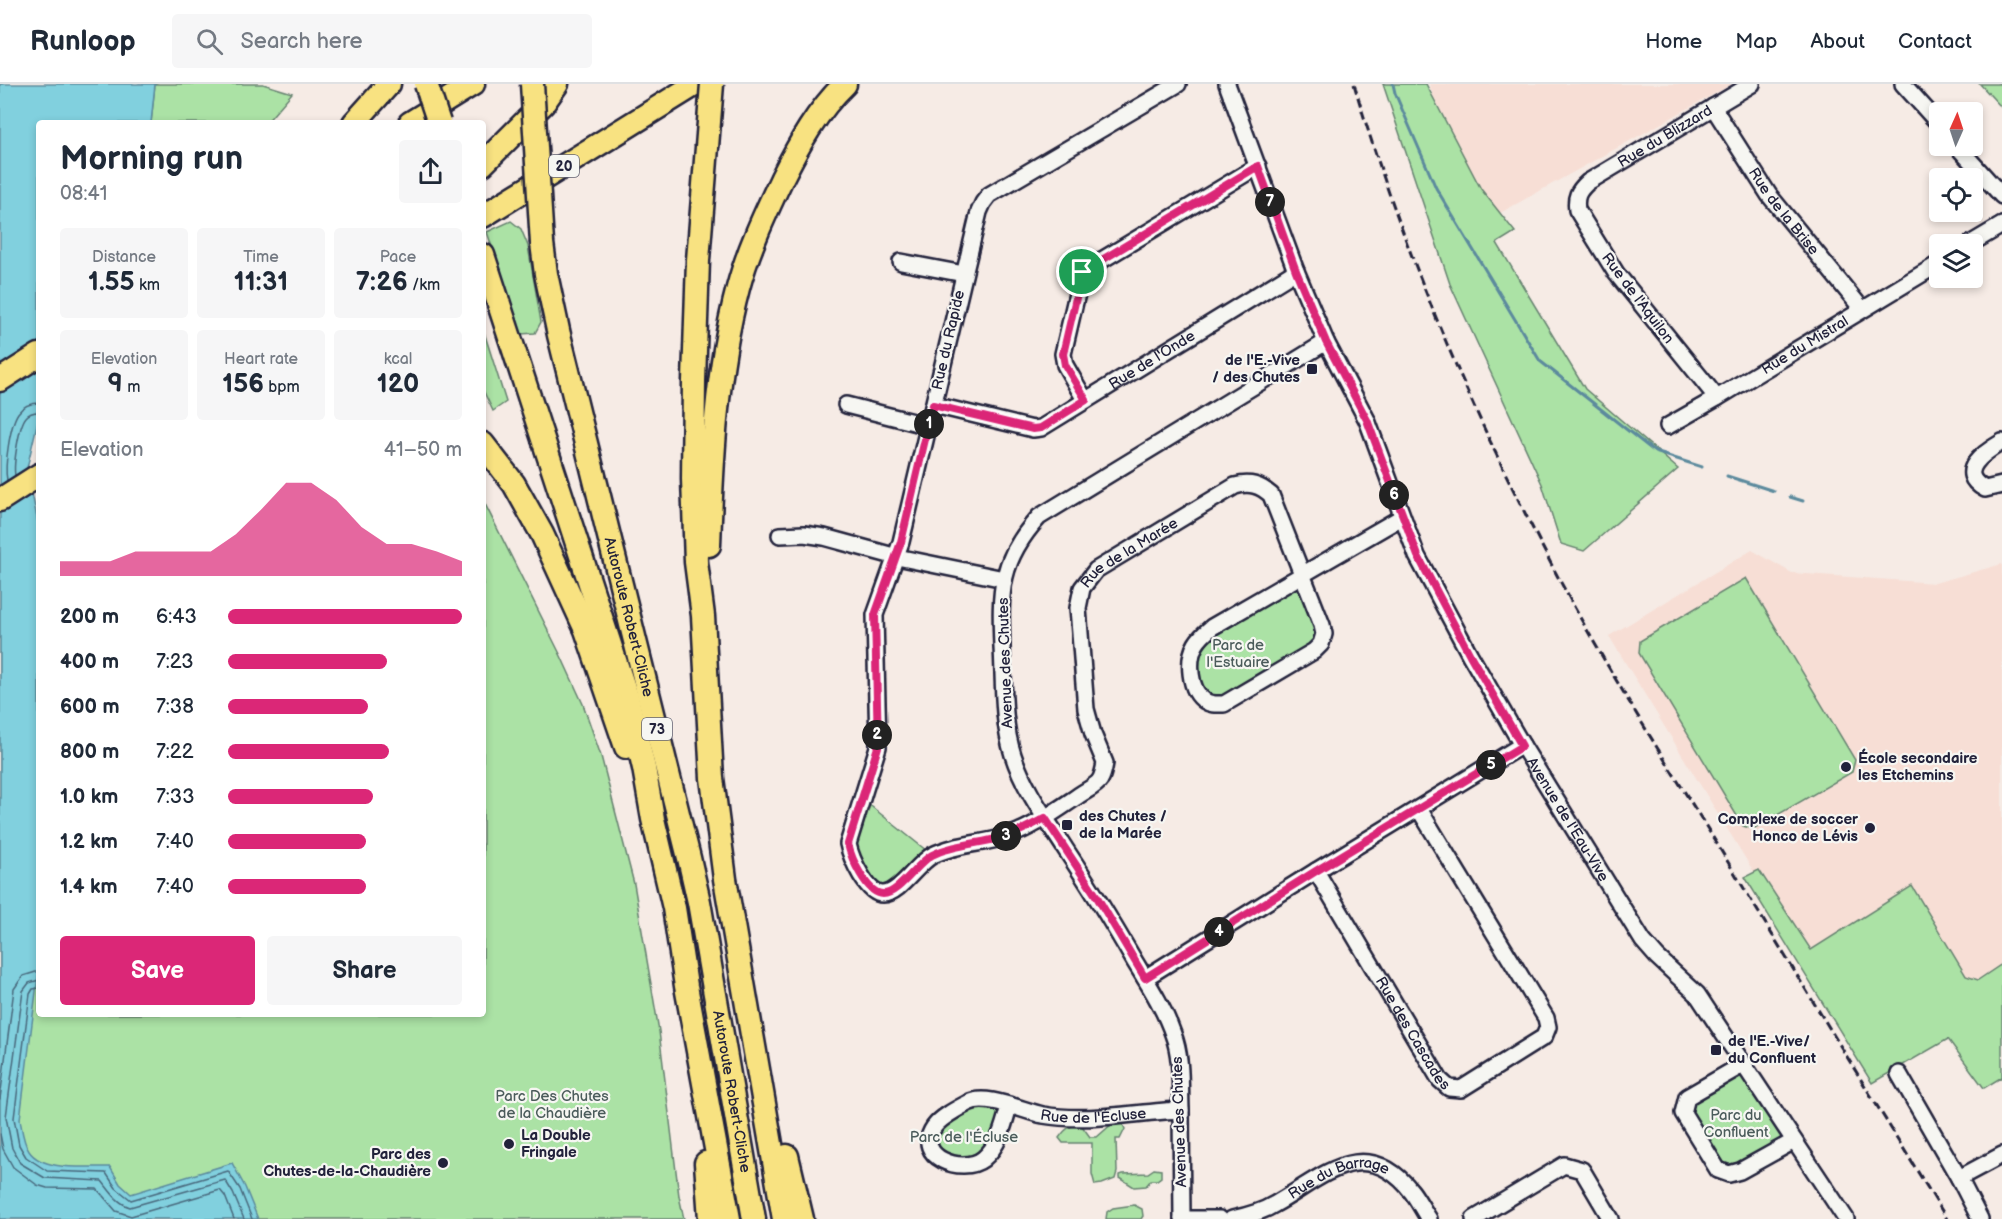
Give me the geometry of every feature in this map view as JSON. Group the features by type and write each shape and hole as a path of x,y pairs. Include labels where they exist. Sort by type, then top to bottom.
{"highway":[{"path":"357,120 389,84"},
{"path":"426,84 438,120"},
{"path":"415,120 473,84"},
{"name":"Autoroute Robert-Cliche","path":"532,84 542,243 559,335 697,891 753,1219"},
{"path":"486,161 543,104 557,84"},
{"name":"20","path":"486,214 696,84"},
{"name":"Autoroute Robert-Cliche","path":"712,84 698,261 693,479 696,562 703,616 712,778 725,879 784,1219"},
{"path":"646,117 717,84"},
{"path":"703,616 708,580 711,488 717,420 725,352 738,288 765,213 807,129 845,84"},
{"path":"486,265 627,697 674,908 729,1219"},
{"path":"0,380 36,357"},
{"path":"486,448 514,484 537,524 586,630 653,819"},
{"path":"0,500 36,477"},
{"path":"748,1010 771,1090 802,1219"},
{"path":"701,1057 698,1099 710,1219"}],"street":[{"name":"Rue du Rapide","path":"1045,818 1005,837 932,855 894,891 884,894 875,892 869,887 850,854 848,844 878,747 874,624 877,605 897,557 983,203 989,195 1178,84"},
{"name":"Avenue de l'Eau-Vive","path":"1227,84 1296,271 1326,342 1367,420 1418,556 1470,655 1522,746 1643,941 1697,994 1846,1219"},
{"name":"Rue du Blizzard","path":"1578,190 1603,172 1752,84"},
{"path":"1903,84 1929,113"},
{"name":"Rue de la Brise","path":"1713,107 1775,203 1862,309"},
{"path":"1966,156 2002,196"},
{"path":"1086,400 1065,365 1063,354 1082,272 1258,166"},
{"name":"Rue de l'Aquilon","path":"1578,190 1575,200 1577,210 1616,273 1717,398"},
{"path":"1983,236 2002,225"},
{"path":"901,262 964,274"},
{"name":"Rue du Mistral","path":"1668,426 1929,269"},
{"name":"Rue de l'Onde","path":"933,405 1033,429 1041,428 1296,271"},
{"name":"Avenue des Chutes","path":"1182,1219 1180,1067 1174,1035 1145,978 1021,776 1008,739 1001,615 1004,579 1012,553 1023,535 1039,518 1326,342"},
{"path":"846,405 929,426"},
{"path":"2002,442 1983,453 1976,460 1972,470 1978,485 1985,489 2002,485"},
{"name":"Rue de la Marée","path":"1045,818 1099,782 1104,772 1105,763 1086,709 1078,608 1082,588 1096,570 1245,483 1264,489 1271,495 1301,576"},
{"path":"1301,576 1322,625 1324,634 1321,644 1314,651 1224,704 1204,701 1196,692 1191,673 1195,646 1202,636 1212,627 1402,517"},
{"path":"780,535 804,534 824,537 897,557 1004,579"},
{"path":"1145,978 1522,746"},
{"name":"Rue des Cascades","path":"1316,871 1440,1080 1449,1088 1461,1089 1544,1037 1548,1027 1546,1018 1419,809"},
{"path":"1744,1064 1687,1096 1684,1104 1683,1113 1718,1170 1729,1174 1740,1171 1794,1141"},
{"path":"1899,1074 1980,1219"},
{"name":"Rue de l'Écluse","path":"1009,1106 1001,1133 992,1150 981,1161 954,1164 936,1157 930,1147 930,1135 935,1125 973,1101 990,1101 1059,1118 1181,1110"},
{"path":"1959,1178 2002,1155"},
{"name":"Rue du Barrage","path":"1232,1219 1249,1216 1274,1205 1330,1170 1353,1163 1376,1164 1394,1174 1411,1191 1429,1219"},
{"path":"1474,1219 1564,1165 1582,1170 1611,1219"},
{"path":"1182,1219 1220,1219"}],"shaded area":[{"path":"1429,84 1732,84 1500,213 1481,189"},
{"name":"École secondaire les Etchemins","path":"1752,550 1792,573 1935,583 2002,564 2002,978 1968,997 1809,962 1609,636"}],"green space":[{"path":"155,84 263,84 292,93 269,120 151,120"},
{"path":"1383,84 1426,84 1481,189 1515,232 1497,243 1585,389 1678,469 1584,551 1561,544 1542,484 1450,284"},
{"path":"1980,84 2002,84 2002,108"},
{"path":"511,221 521,229 528,246 541,322 535,333 521,334 487,232"},
{"path":"486,339 506,402 493,411 486,396"},
{"name":"Parc Des Chutes de la Chaudière","path":"486,506 561,656 583,704 601,756 634,884 659,1031 679,1196 684,1219 0,1219 0,553 36,532 36,1017 486,1017"},
{"name":"Parc de l'Estuaire","path":"1301,576 1321,644 1213,704 1191,673 1201,636"},
{"path":"1746,578 1855,760 1852,772 1753,829 1743,826 1639,653 1640,641"},
{"path":"862,799 932,855 894,891 875,892 849,837"},
{"path":"1759,870 1811,950 1912,886 1966,976 1978,980 2002,964 2002,1077 1984,1088 1948,1039 1872,1083 1745,877"},
{"name":"Parc du Confluent","path":"1744,1064 1794,1141 1729,1174 1684,1104"},
{"name":"Parc de l'Écluse","path":"1009,1106 981,1161 936,1157 935,1125 959,1108"},
{"path":"1113,1123 1122,1123 1125,1129 1120,1139 1116,1139 1117,1172 1115,1179 1095,1185 1092,1174 1092,1143 1063,1143 1059,1138 1069,1128 1078,1126 1082,1126 1090,1137 1097,1137"},
{"path":"1154,1169 1161,1170 1161,1177 1151,1180 1146,1186 1134,1187 1120,1178 1123,1174 1148,1173"},
{"path":"1134,1205 1142,1209 1141,1219 1106,1219 1107,1212 1113,1208"}],"water":[{"path":"0,84 155,84 151,120 36,120 36,429 27,468 36,513 36,992 20,1119 25,1144 36,1158 55,1165 110,1167 120,1184 131,1194 232,1163 258,1219 0,1219"}],"waterway":[{"path":"1393,84 1436,188 1540,361 1655,452 1702,467"},
{"path":"1727,476 1774,491"},
{"path":"1790,497 1803,501"}],"railway":[{"path":"1354,84 1393,205 1439,324 1490,441 1547,556 1628,699 1947,1219"}],"place":[{"name":"de l'E.-Vive / des Chutes","path":"1312,369"},
{"name":"École secondaire les Etchemins","path":"1846,767"},
{"name":"des Chutes / de la Marée","path":"1067,825"},
{"name":"Complexe de soccer Honco de Lévis","path":"1870,828"},
{"name":"de l'E.-Vive/ du Confluent","path":"1716,1050"},
{"name":"La Double Fringale","path":"509,1144"},
{"name":"Parc des Chutes-de-la-Chaudière","path":"443,1163"}],"route":[{"path":"1258,166 1296,271 1326,342 1367,420 1418,556 1470,655 1522,746 1145,978 1097,897 1045,818 1005,837 932,855 894,891 884,894 875,892 869,887 850,854 848,844 878,747 875,615 897,557 933,405 1033,429 1041,428 1086,400 1065,365 1063,354 1082,272 1258,166"}]}
